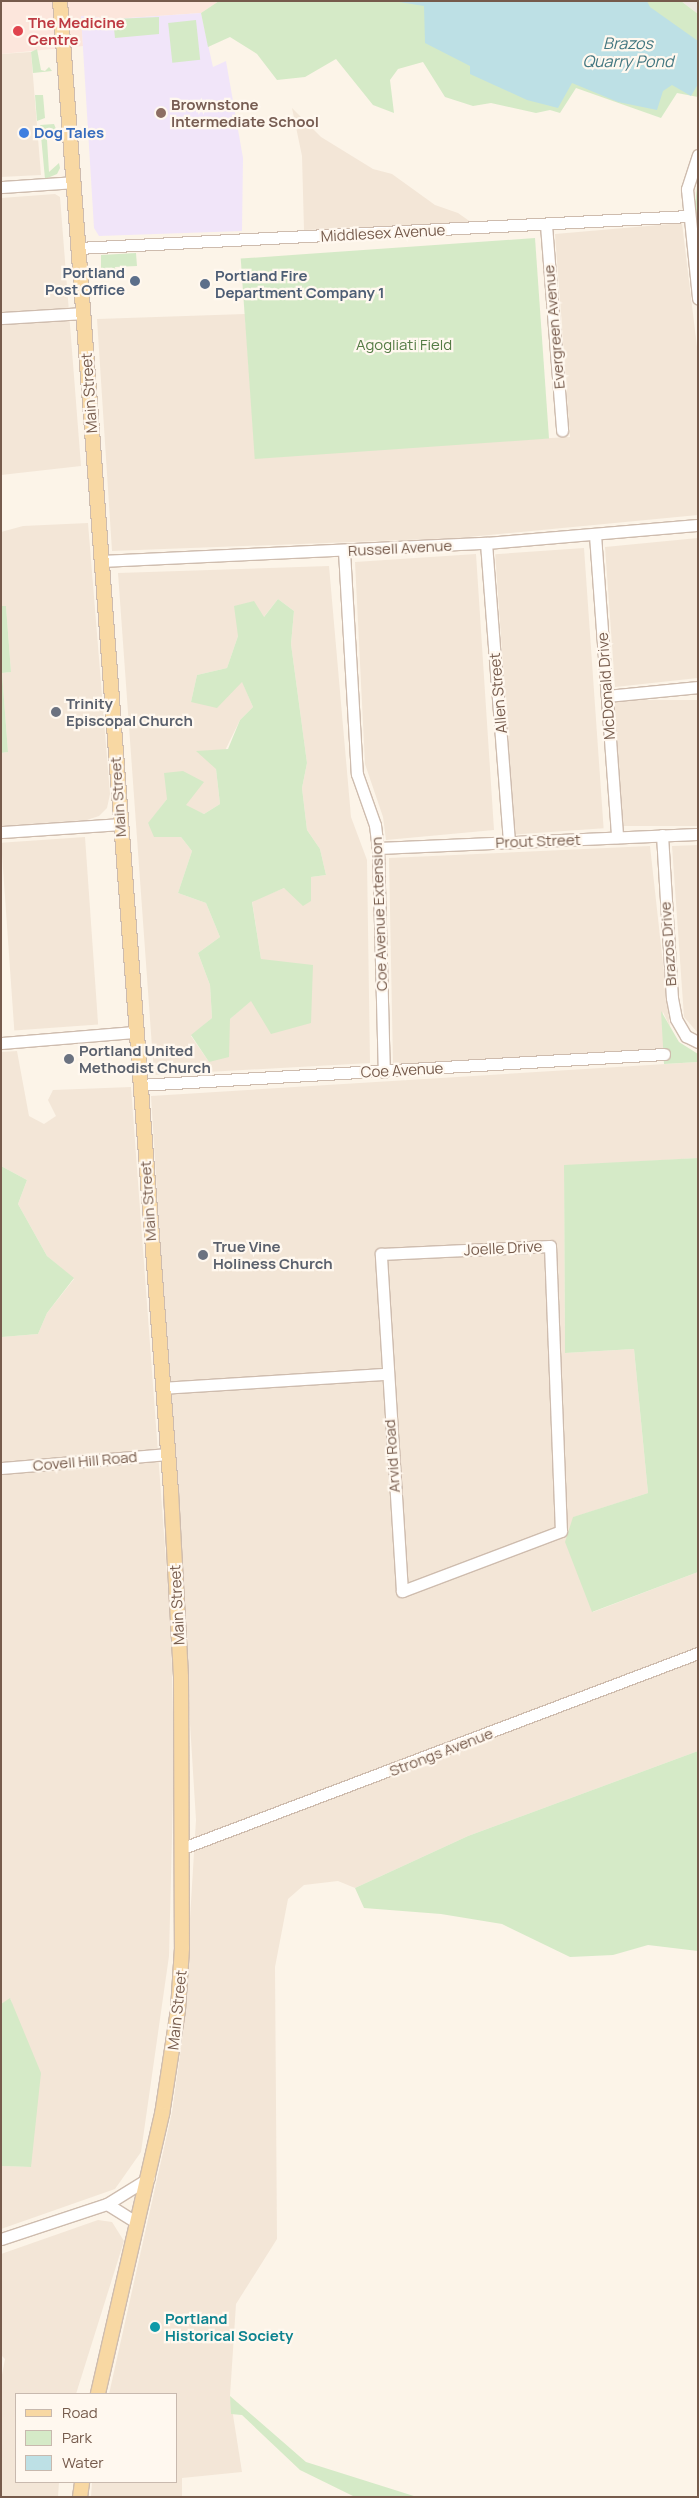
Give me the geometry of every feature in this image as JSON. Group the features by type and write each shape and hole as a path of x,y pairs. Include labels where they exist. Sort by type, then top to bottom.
{"main road":[{"name":"Main Street","path":"60,1 135,1032 168,1454 181,1677 183,1848 178,2010 162,2114 149,2178 98,2393"},
{"path":"80,2497 82,2483"}],"street":[{"path":"698,155 687,189 688,216 698,298"},
{"path":"1,187 74,182"},
{"name":"Middlesex Avenue","path":"78,248 546,225 688,216"},
{"name":"Evergreen Avenue","path":"546,225 562,430"},
{"path":"1,318 83,313"},
{"name":"Russell Avenue","path":"101,561 486,543 698,525"},
{"name":"McDonald Drive","path":"595,535 617,837"},
{"name":"Allen Street","path":"486,543 509,842"},
{"name":"Coe Avenue Extension","path":"344,551 357,774 375,825 378,848 384,1072"},
{"path":"607,696 698,687"},
{"path":"1,832 120,824"},
{"name":"Prout Street","path":"378,848 698,834"},
{"name":"Brazos Drive","path":"662,835 672,998 676,1019 686,1036 698,1042"},
{"path":"1,1042 135,1032"},
{"name":"Coe Avenue","path":"139,1085 664,1054"},
{"name":"Joelle Drive","path":"386,1374 381,1254 550,1246 561,1531"},
{"path":"162,1388 386,1374"},
{"name":"Arvid Road","path":"386,1374 402,1591 561,1531"},
{"name":"Covell Hill Road","path":"1,1468 168,1454"},
{"name":"Strongs Avenue","path":"183,1848 698,1653"},
{"path":"1,2239 107,2204 149,2178"},
{"path":"107,2204 138,2224"}],"shaded area":[{"path":"1,1 219,1 201,13 113,19 81,16 83,46 1,54"},
{"path":"681,1 698,1 698,14"},
{"name":"Brownstone Intermediate School","path":"201,13 213,67 226,61 243,158 242,231 99,236 94,228 81,16 113,19"},
{"path":"31,52 41,175 1,177 1,54"},
{"path":"292,108 321,137 373,169 392,174 435,205 458,213 475,225 304,230 302,156"},
{"path":"55,194 60,197 81,466 1,475 1,198"},
{"path":"682,223 698,355 698,515 458,538 112,551 97,319 245,314 255,454 570,437 555,234"},
{"path":"88,523 110,794 107,808 99,816 87,820 1,826 1,753 8,752 2,673 11,672 6,606 1,606 1,532 23,526"},
{"path":"698,538 698,678 615,687 605,547"},
{"path":"584,548 604,828 515,835 495,554"},
{"path":"476,554 494,830 386,840 383,817 365,764 355,562"},
{"path":"329,566 351,817 367,860 370,1063 154,1075 118,573","holes":["278,599 294,611 291,644 307,763 302,788 307,830 320,849 326,875 311,877 311,901 284,888 252,901 261,959 251,1000 230,1019 209,1062 191,1036 212,1018 210,985 198,953 220,937 206,903 178,893 192,851 181,837 148,824 167,799 204,814 220,804 216,769 240,720 253,707 242,681 191,702 197,675 227,668 238,636 263,618"]},
{"path":"614,700 698,700 698,826 614,826"},
{"path":"85,837 98,1025 14,1030 1,843"},
{"path":"698,845 698,1033 684,1017 672,846"},
{"path":"650,846 670,1027 663,1012 663,1049 393,1065 389,858"},
{"path":"17,1051 29,1116 44,1124 56,1116 48,1100 53,1090 131,1087 171,1629 174,1756 169,1956 141,2152 115,2189 1,2229 1,2166 31,2167 11,1999 1,2004 2,1337 38,1334 47,1313 74,1279 47,1256 18,1204 27,1180 1,1166 1,1052"},
{"path":"698,1062 698,1158 564,1166 565,1353 634,1349 648,1493 574,1517 593,1612 698,1572 698,1751 468,1836 355,1888 338,1881 304,1885 288,1899 275,1967 277,2239 236,2304 230,2396 242,2472 182,2478 182,2497 91,2497 92,2483 178,2483 178,2393 109,2393 172,2112 183,2033 196,1820 151,1096"},
{"path":"98,2220 112,2222 124,2241 76,2393 15,2393 15,2483 59,2483 58,2497 1,2497 1,2380 5,2359 1,2355 1,2254"}],"green space":[{"path":"219,1 681,1 698,14 698,97 677,93 661,118 576,88 560,113 550,110 536,113 491,103 473,106 445,97 423,62 398,69 390,80 394,113 373,105 336,59 305,77 277,80 257,54 230,37 208,47 201,13"},
{"path":"159,17 159,34 115,38 113,19"},
{"path":"196,20 200,60 172,63 168,23"},
{"path":"37,49 41,70 45,71 49,67 52,71 33,73 31,52"},
{"path":"35,95 43,95 45,118 37,121"},
{"path":"54,124 56,129 47,140 49,172 59,163 60,168 57,174 45,179 40,125"},
{"path":"698,177 698,273 694,214"},
{"name":"Agogliati Field","path":"535,238 549,439 255,459 241,259"},
{"path":"136,253 137,266 115,267 116,277 101,276 101,255"},
{"path":"278,599 294,611 291,644 307,763 302,788 307,830 320,849 326,875 311,877 311,901 303,906 284,888 252,902 261,959 313,965 311,1023 271,1034 251,1001 230,1019 229,1057 209,1062 191,1035 212,1018 210,985 198,953 220,937 206,903 178,893 192,851 181,837 154,837 148,823 167,799 164,773 183,771 204,782 186,805 204,814 220,804 216,769 196,751 228,749 240,720 253,707 242,682 217,708 191,702 197,675 227,668 238,636 234,606 254,601 264,617"},
{"path":"1,606 6,606 11,672 2,673 8,752 1,753"},
{"path":"661,1011 679,1042 698,1054 698,1062 664,1064"},
{"path":"698,1158 698,1572 592,1612 565,1542 573,1517 648,1493 634,1349 565,1353 564,1165"},
{"path":"1,1166 27,1180 18,1204 47,1256 74,1278 47,1313 38,1334 2,1337 1,1383"},
{"path":"698,1751 698,1951 648,1945 613,1955 570,1957 502,1924 441,1914 364,1908 355,1888 468,1836"},
{"path":"10,1998 41,2073 31,2167 1,2166 1,2004"},
{"path":"230,2396 306,2462 417,2497 355,2497 300,2470 242,2415 231,2414"}],"water":[{"name":"Brazos Quarry Pond","path":"393,1 647,1 650,7 698,41 698,84 691,96 672,85 663,91 657,110 618,102 572,83 558,108 527,100 470,74 470,66 425,43 424,6"}],"place":[{"name":"The Medicine Centre","path":"18,31"},
{"name":"Brownstone Intermediate School","path":"161,113"},
{"name":"Dog Tales","path":"24,133"},
{"name":"Portland Post Office","path":"135,281"},
{"name":"Portland Fire Department Company 1","path":"205,284"},
{"name":"Trinity Episcopal Church","path":"56,712"},
{"name":"Portland United Methodist Church","path":"69,1059"},
{"name":"True Vine Holiness Church","path":"203,1255"},
{"name":"Portland Historical Society","path":"155,2327"}]}
